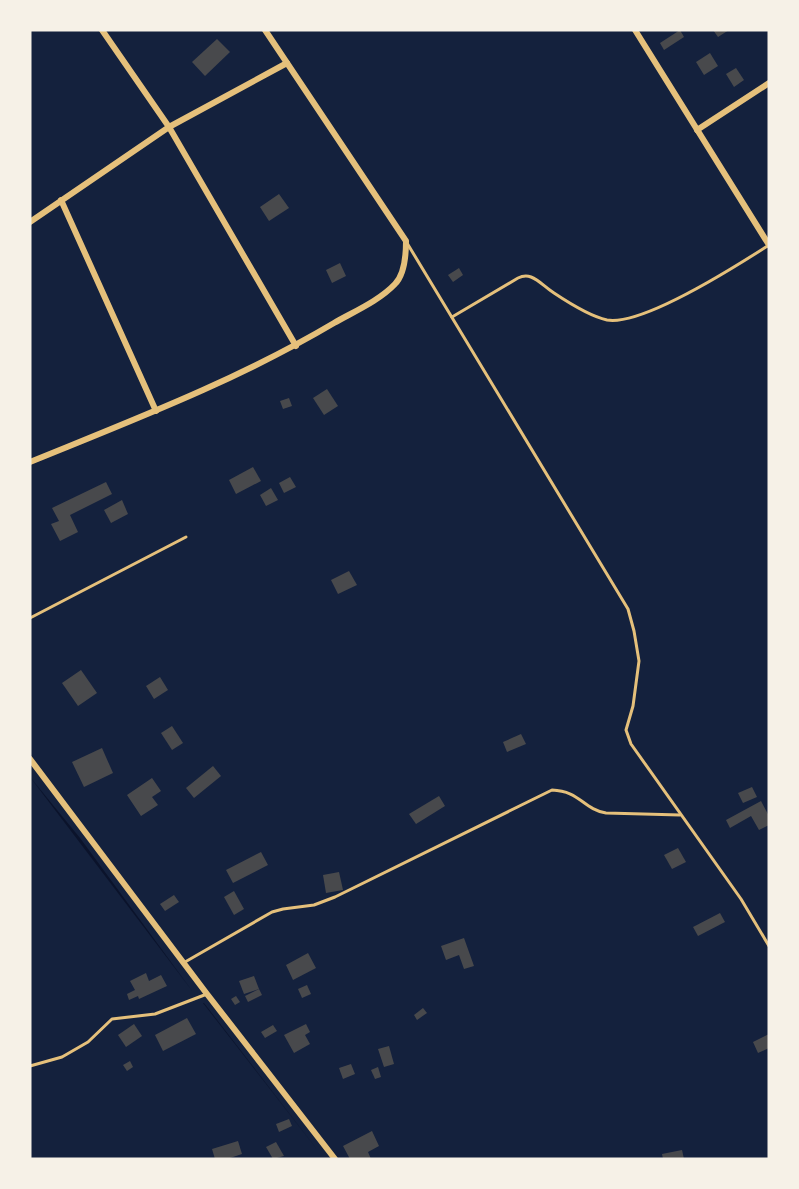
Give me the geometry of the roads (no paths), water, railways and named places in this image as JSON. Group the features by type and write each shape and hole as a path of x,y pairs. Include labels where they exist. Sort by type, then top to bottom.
{"street":[{"path":"102,30 170,127 296,346"},
{"path":"30,462 156,411 296,346 397,283 406,255 406,241 265,30"},
{"path":"635,30 769,245"},
{"path":"30,222 170,127 287,63"},
{"path":"697,130 769,83"},
{"path":"61,200 156,411"},
{"path":"30,759 332,1158"}],"lane":[{"path":"406,241 628,609 639,661 633,706 626,729 631,744 741,899 769,946"},
{"path":"452,317 525,276 536,280 553,293 596,316 608,320 636,316 722,276 769,245"},
{"path":"30,618 186,537"},
{"path":"183,963 272,912 314,905 335,897 552,790 566,791 582,800 594,811 681,815"},
{"path":"764,938 769,935"},
{"path":"30,1066 62,1057 88,1042 112,1019 155,1014 207,994"}],"water":[{"path":"30,777 80,838 193,992"},
{"path":"203,1003 204,1003 319,1152"}]}
